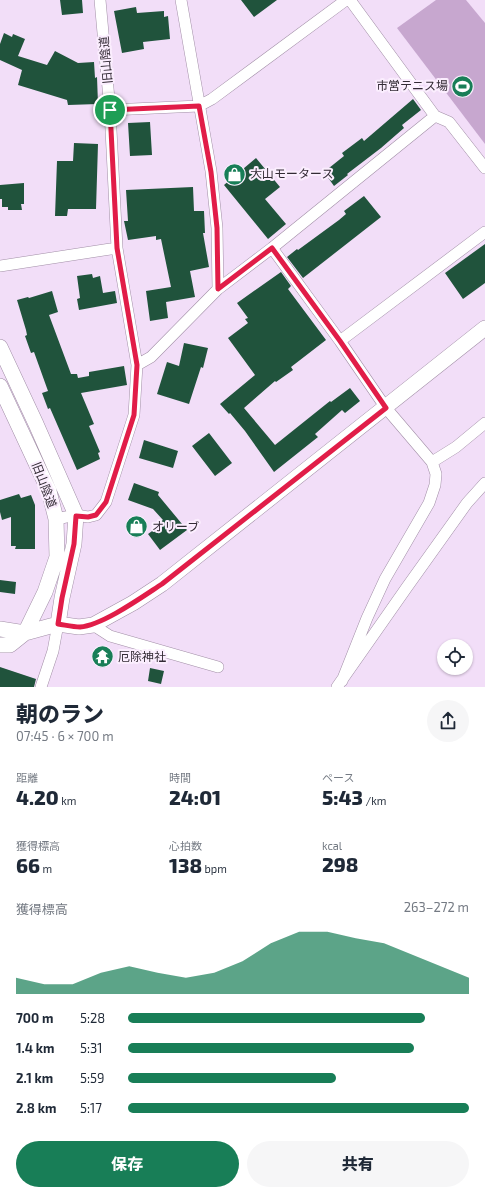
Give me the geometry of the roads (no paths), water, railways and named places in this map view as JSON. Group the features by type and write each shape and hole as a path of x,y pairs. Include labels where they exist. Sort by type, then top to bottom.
{"street":[{"name":"旧山陰道","path":"56,519 96,515 106,502 134,415 137,365 117,248 110,110 100,0"},
{"path":"181,0 211,172 217,228 218,289"},
{"path":"110,110 199,106 212,99 346,0"},
{"path":"350,0 435,116 449,122 485,168"},
{"path":"137,365 151,357 218,289 272,248 435,116"},
{"path":"340,341 485,232"},
{"path":"0,266 117,248"},
{"path":"272,248 340,341 386,408 432,462 436,474 435,484 429,503 385,579 340,684"},
{"path":"0,645 10,645 25,633 58,624 79,627 93,625 133,603 162,584 386,408 485,328"},
{"path":"0,347 36,424 76,516 74,544 62,598 53,651 41,687"},
{"name":"旧山陰道","path":"0,386 49,491 56,519 57,557 45,592 25,633"},
{"path":"432,462 456,447 485,423"},
{"path":"340,684 462,509 485,483"},
{"path":"93,625 110,636 218,667"},
{"path":"0,629 25,633"}],"place":[{"name":"市営テニス場","path":"463,86"},
{"name":"大山モータース","path":"235,174"},
{"name":"オリーブ","path":"136,527"},
{"name":"厄除神社","path":"103,657"}]}
